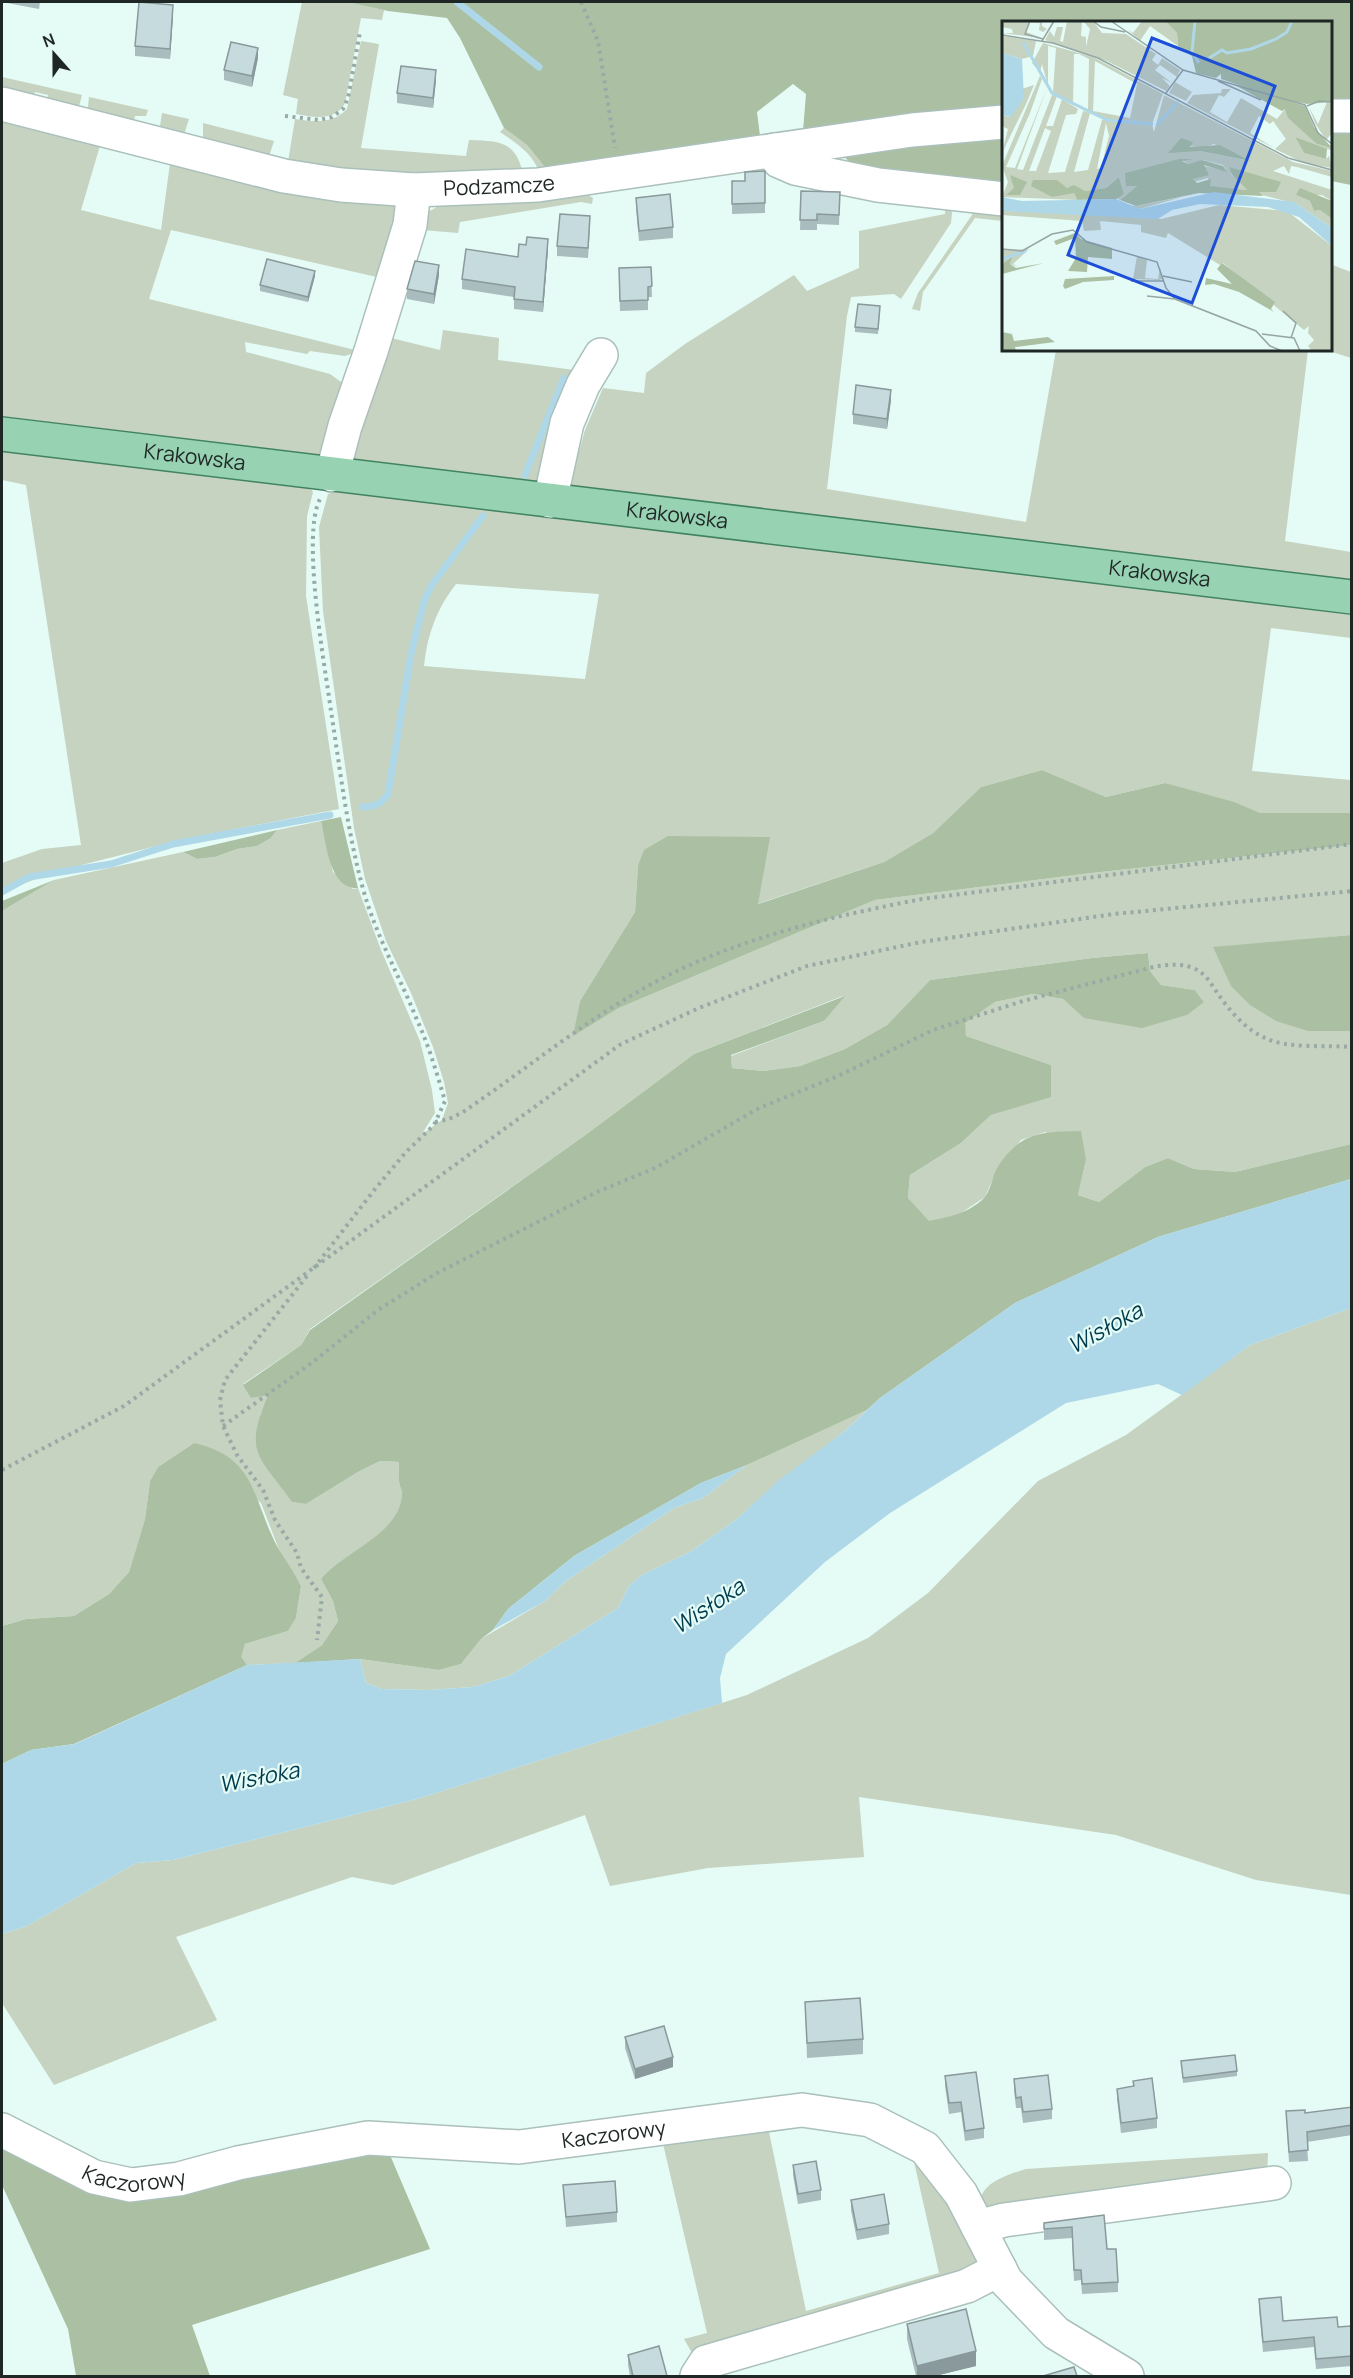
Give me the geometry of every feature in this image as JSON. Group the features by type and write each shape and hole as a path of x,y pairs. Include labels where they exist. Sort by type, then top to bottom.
{"main road":[{"name":"Krakowska","path":"2,434 1352,597"}],"street":[{"name":"Podzamcze","path":"2,104 284,176 341,185 414,190 538,185 912,130 1002,122"},
{"path":"1332,116 1352,116"},
{"path":"775,150 780,163 795,168 878,185 1002,199"},
{"path":"332,475 345,426 369,360 410,225 414,190"},
{"path":"550,501 564,433 571,412 583,385 601,355"},
{"name":"Kaczorowy","path":"2,2130 94,2177 131,2185 179,2179 238,2163 368,2138 519,2147 802,2110 870,2120 926,2148 961,2194 1006,2281 1056,2333 1127,2376"},
{"path":"978,2227 1004,2220 1274,2183"},
{"path":"697,2376 706,2362 967,2286 1000,2269"}],"path":[{"path":"581,2 598,41 619,172"},
{"path":"285,116 326,119 343,109 348,98 360,32"},
{"path":"317,1640 322,1597 301,1568 297,1553 275,1520 263,1490 237,1455 223,1426 220,1400 225,1380 375,1189 435,1122 445,1101 418,1020 382,943 362,886 343,793 320,635 313,553 316,507 332,475"},
{"path":"435,1122 449,1119 463,1112 549,1049 650,984 762,938 862,911 922,899 1352,844"},
{"path":"2,1470 124,1406 621,1044 699,1008 807,966 921,942 1114,914 1352,891"},
{"path":"223,1426 313,1362 378,1310 437,1273 597,1192 656,1168 759,1108 837,1076 933,1030 1035,998 1157,966 1177,964 1194,968 1206,976 1232,1012 1247,1027 1265,1038 1282,1044 1352,1047"}],"green space":[{"path":"302,2 347,2 384,10 382,20 361,18 345,103 341,109 330,116 316,117 296,114 298,99 283,95"},
{"path":"347,2 1351,2 1351,111 1332,110 1332,21 1002,21 1002,113 803,131 806,94 793,84 757,112 761,144 548,171 527,145 504,128 460,38 447,18 388,11"},
{"path":"361,41 379,44 361,148 466,156 469,140 490,141 506,145 512,150 521,165 524,177 425,182 287,168 295,119 329,120 347,109"},
{"path":"2,77 82,95 77,114 45,107 48,95 35,92 31,102 2,95"},
{"path":"89,97 148,110 146,116 135,116 132,128 87,116"},
{"path":"162,113 189,119 182,141 162,133 163,127 160,126"},
{"path":"2,114 102,139 81,210 161,230 171,156 401,206 381,278 171,230 149,299 359,351 345,356 310,351 307,354 245,342 246,352 330,374 348,387 324,458 2,419"},
{"path":"203,123 274,141 267,163 203,139"},
{"path":"1332,125 1351,125 1351,185 1332,181"},
{"path":"504,128 527,145 548,171 541,175 529,155 500,132"},
{"path":"1002,134 1002,191 858,170 837,150"},
{"path":"587,194 593,198 592,204 581,202 460,222 458,233 422,230 419,224 427,224 428,212 437,207 435,202"},
{"path":"946,198 952,213 951,223 901,299 894,294 851,297 827,489 1026,522 1056,351 1308,351 1285,541 1351,552 1351,582 571,490 563,461 575,466 585,430 603,388 644,393 646,373 685,344 794,275 807,291 859,268 859,231 945,214"},
{"path":"972,201 1002,204 1002,221 975,218 923,292 920,311 912,309 918,293 974,212"},
{"path":"1332,265 1351,272 1351,358 1329,351 1332,351"},
{"path":"443,330 499,338 498,360 582,371 540,484 352,461 383,336 440,350"},
{"path":"2,447 309,487 313,492 307,516 306,596 339,809 184,839 54,872 2,892 2,863 42,849 81,845 26,485 2,480"},
{"path":"342,489 1351,612 1351,638 1271,628 1252,771 1351,780 1351,813 1260,813 1165,783 1106,797 1042,770 981,787 933,833 884,862 757,904 638,866 635,912 580,1001 574,1035 619,1008 875,900 1083,874 1351,845 1351,935 1213,948 1308,1031 1351,1031 1351,1144 1235,1172 1194,1169 1168,1158 1145,1167 1099,1202 1078,1195 1086,1160 1045,1132 1021,1140 997,1169 985,1197 958,1215 929,1222 908,1198 910,1175 961,1143 991,1115 1051,1096 1051,1065 966,1036 964,1023 995,1002 1033,994 1063,999 1085,1018 1204,1002 1195,990 1161,985 1150,971 1148,953 1092,958 930,980 887,1025 845,1049 800,1066 763,1071 732,1068 731,1056 824,1021 843,996 694,1054 584,1136 310,1329 301,1345 243,1384 268,1395 260,1415 278,1482 292,1502 306,1504 380,1461 399,1462 402,1494 399,1508 392,1521 382,1532 331,1569 321,1579 333,1601 338,1621 322,1645 295,1663 247,1665 240,1657 245,1644 288,1631 296,1618 301,1586 278,1547 261,1503 194,1443 158,1467 150,1481 145,1519 129,1572 109,1594 74,1616 26,1619 2,1626 2,911 54,880 183,852 197,859 215,857 237,849 257,846 271,838 277,830 321,821 333,872 353,889 358,888 381,950 420,1041 435,1113 422,1134 442,1120 448,1103 433,1047 386,941 365,879 354,828 323,611 319,527 328,494","holes":["456,584 599,594 585,679 424,666 434,622"]},
{"path":"1042,770 1106,797 1165,783 1234,802 1260,813 1351,813 1351,845 1083,874 875,900 619,1008 573,1036 580,1001 635,912 638,866 644,850 668,836 770,837 758,904 884,862 933,833 981,787"},
{"path":"341,817 358,888 348,887 341,881 330,863 327,852 321,821"},
{"path":"277,830 271,838 257,846 237,849 215,857 197,859 183,852"},
{"path":"54,880 2,911 2,901"},
{"path":"1351,935 1351,1031 1308,1031 1276,1021 1250,1005 1231,986 1213,947"},
{"path":"1148,953 1150,971 1161,985 1195,990 1204,1002 1187,1015 1142,1028 1084,1018 1063,999 1033,994 995,1002 965,1023 966,1036 1051,1065 1051,1097 991,1115 961,1143 910,1175 908,1198 929,1221 965,1211 984,1198 997,1168 1015,1147 1033,1136 1067,1131 1081,1131 1086,1160 1078,1195 1099,1202 1145,1167 1168,1158 1194,1169 1235,1172 1351,1144 1351,1179 1158,1237 1015,1303 880,1398 867,1410 747,1465 701,1483 574,1556 508,1609 493,1630 481,1639 461,1664 439,1670 360,1659 295,1663 322,1645 338,1621 333,1601 321,1579 381,1532 392,1521 399,1508 402,1494 399,1462 380,1461 306,1504 292,1502 258,1453 257,1430 268,1395 251,1398 243,1385 301,1345 310,1330 584,1136 694,1054 845,996 824,1021 731,1055 732,1068 763,1071 800,1066 845,1049 887,1025 930,980 1092,958"},
{"path":"1351,1308 1351,1895 1256,1880 1116,1835 859,1797 864,1857 708,1868 610,1886 585,1815 393,1885 352,1877 176,1937 217,2020 54,2085 2,2003 2,1934 27,1926 136,1863 173,1860 417,1799 747,1695 868,1638 928,1593 1038,1481 1126,1435 1250,1345"},
{"path":"867,1410 845,1431 779,1481 737,1519 690,1552 642,1575 629,1586 618,1608 509,1676 473,1687 428,1690 382,1689 366,1683 360,1659 439,1670 461,1664 481,1639 545,1601 566,1581 674,1508 703,1498 747,1465"},
{"path":"194,1443 230,1458 250,1482 277,1546 301,1586 296,1618 288,1631 245,1644 241,1657 247,1665 74,1744 31,1750 2,1764 2,1626 26,1619 74,1616 109,1594 129,1572 145,1519 150,1481 158,1467"},
{"path":"768,2127 806,2311 939,2273 913,2157 934,2176 983,2266 699,2365 684,2339 707,2333 661,2135"},
{"path":"2,2138 110,2191 387,2148 430,2249 192,2325 210,2376 76,2376 68,2329 2,2185"},
{"path":"1268,2153 1267,2174 984,2218 980,2207 984,2191 990,2184 1026,2169"}],"water":[{"name":"Wisłoka","path":"1351,1179 1351,1308 1250,1345 1182,1395 1158,1384 1066,1403 890,1513 825,1562 726,1654 720,1678 722,1703 417,1799 173,1860 136,1863 27,1926 2,1934 2,1764 31,1750 75,1744 247,1665 360,1659 366,1683 382,1689 428,1690 473,1687 509,1676 618,1608 629,1586 642,1575 690,1552 737,1519 779,1480 845,1431 880,1398 1015,1303 1158,1237"},
{"path":"747,1465 703,1498 674,1508 566,1581 545,1601 493,1630 508,1609 574,1556 701,1483"}],"building":[{"path":"139,2 173,5 170,49 135,46"},
{"path":"231,42 258,48 252,76 224,70"},
{"path":"401,66 436,70 433,98 397,93"},
{"path":"765,171 765,203 732,204 732,181 745,181 745,172"},
{"path":"801,191 840,192 839,215 817,214 817,220 800,220"},
{"path":"670,194 673,227 639,231 636,198"},
{"path":"560,214 590,216 588,248 557,246"},
{"path":"527,237 548,239 543,302 514,299 515,287 462,279 466,249 518,257 519,244 526,245"},
{"path":"267,259 315,271 308,297 260,285"},
{"path":"415,261 439,265 434,294 407,289"},
{"path":"651,267 652,286 648,287 648,300 620,301 619,268"},
{"path":"858,304 880,306 878,329 855,327"},
{"path":"856,385 891,390 887,419 853,414"},
{"path":"860,1998 863,2039 807,2043 805,2002"},
{"path":"664,2026 673,2057 635,2069 625,2037"},
{"path":"1235,2055 1237,2071 1183,2078 1181,2061"},
{"path":"976,2072 984,2128 965,2131 961,2102 949,2103 945,2076"},
{"path":"1048,2075 1052,2109 1023,2112 1021,2097 1016,2098 1014,2079"},
{"path":"1152,2078 1157,2118 1121,2123 1117,2089 1134,2086 1133,2081"},
{"path":"1352,2107 1352,2125 1307,2132 1308,2150 1289,2152 1286,2111 1305,2110 1305,2113"},
{"path":"816,2161 821,2190 798,2194 793,2165"},
{"path":"615,2181 617,2212 566,2217 563,2185"},
{"path":"884,2194 889,2224 857,2230 851,2200"},
{"path":"1104,2215 1107,2249 1116,2249 1118,2282 1082,2284 1081,2270 1074,2270 1072,2227 1044,2229 1044,2223"},
{"path":"1281,2297 1283,2321 1337,2317 1338,2327 1351,2326 1352,2356 1316,2359 1314,2337 1263,2342 1259,2299"},
{"path":"966,2309 976,2351 917,2366 907,2324"},
{"path":"659,2346 667,2376 633,2376 628,2355"},
{"path":"1074,2367 1077,2376 1043,2376"}],"waterway":[{"path":"457,2 539,67"},
{"path":"525,475 564,378"},
{"path":"363,807 378,804 388,794 411,654 424,601 431,586 483,516"},
{"path":"2,892 29,877 111,864 173,844 330,815"}]}
